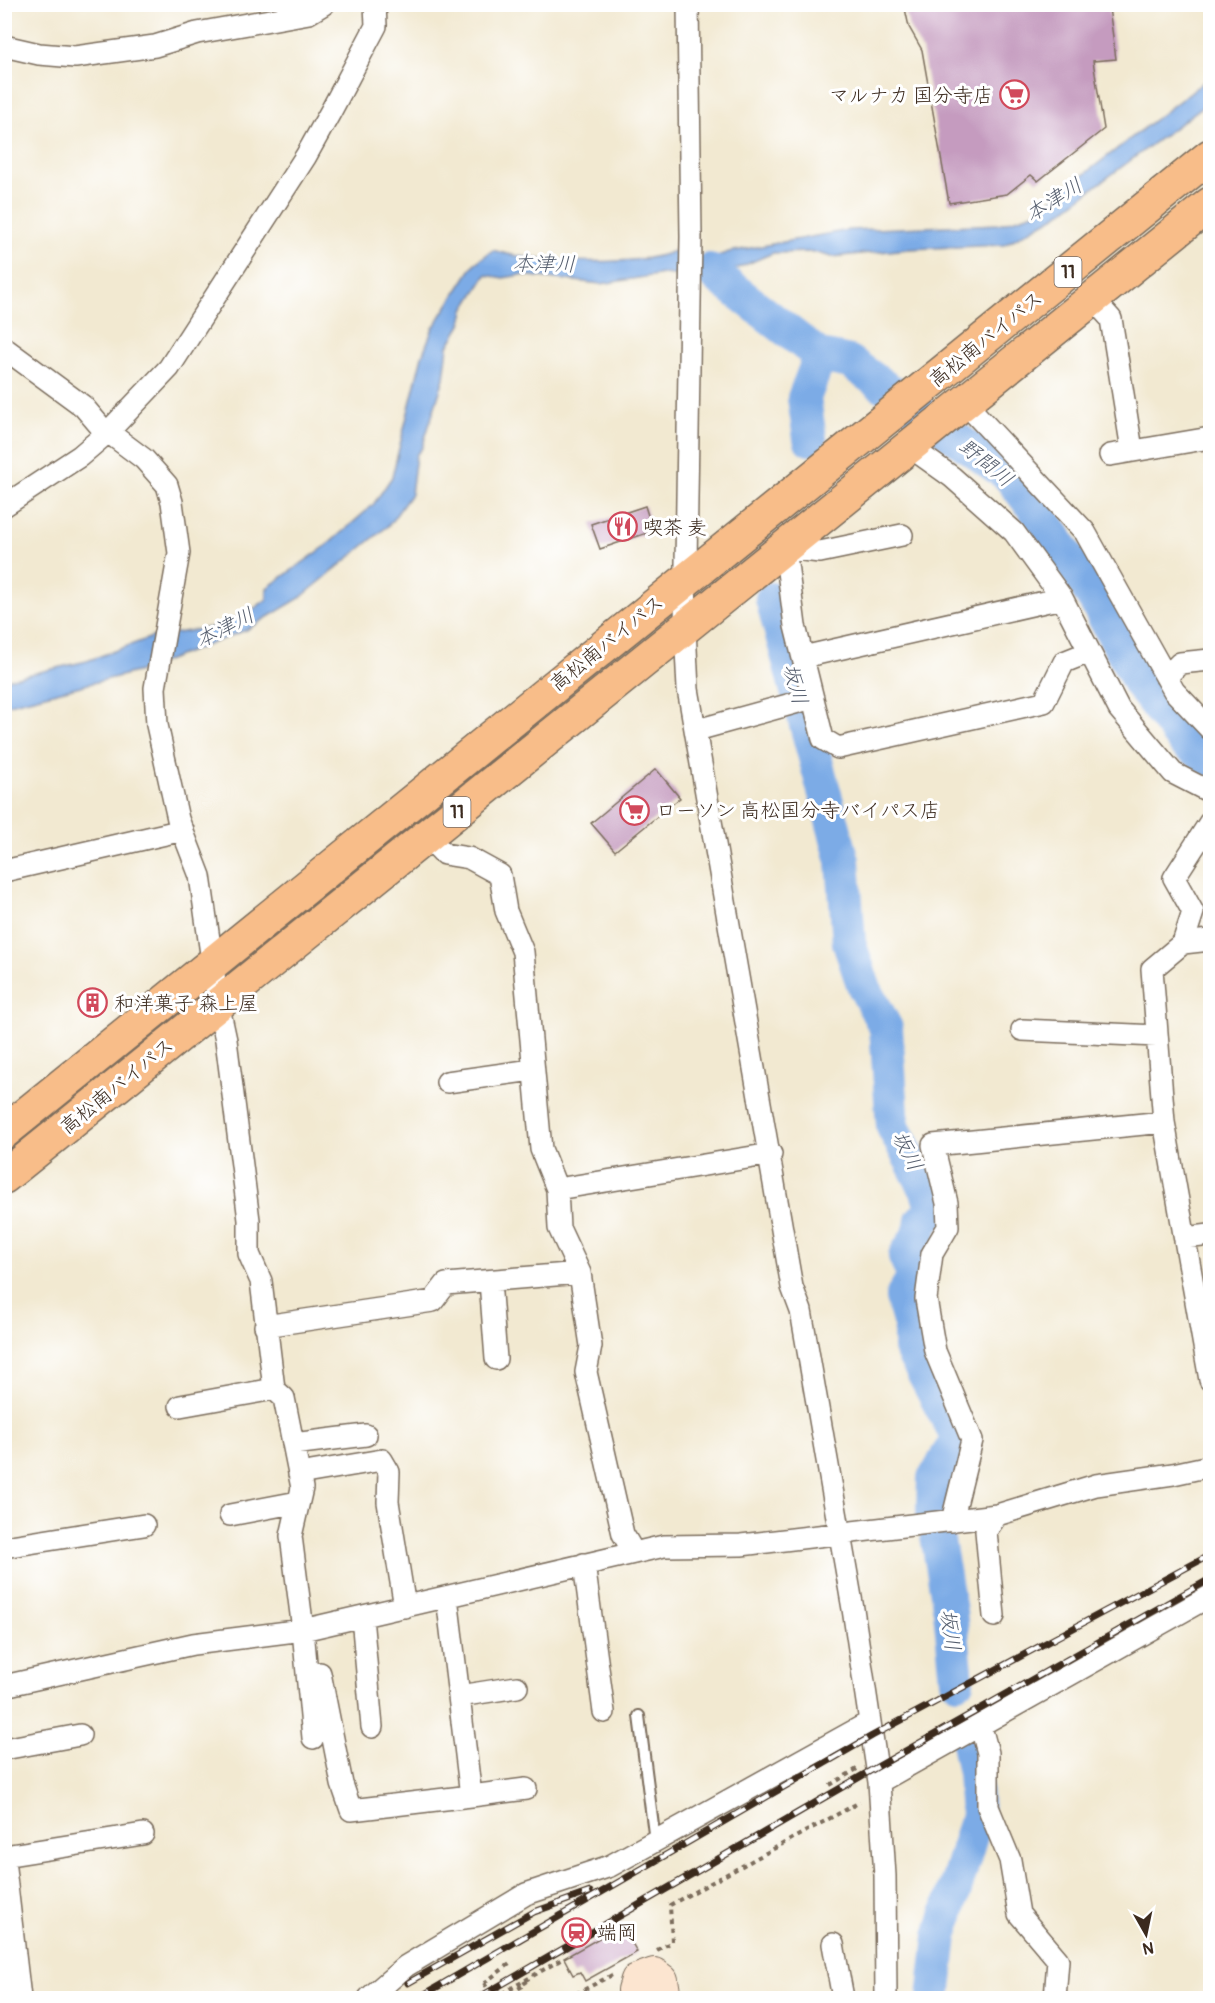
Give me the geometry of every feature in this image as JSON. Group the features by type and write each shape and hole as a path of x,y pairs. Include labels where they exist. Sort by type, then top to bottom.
{"highway":[{"name":"高松南バイパス","path":"4,1132 1210,156"},
{"name":"高松南バイパス","path":"4,1177 1210,204"}],"main road":[{"path":"636,1998 634,1990 637,1980 654,1974 662,1980 665,1998"}],"street":[{"path":"4,46 39,54 75,57 155,46 197,33 309,13 324,4"},
{"path":"4,506 70,463 108,432 169,368 306,156 376,26 375,4"},
{"path":"688,4 691,237 685,629 688,689 771,1154 792,1287 801,1311 841,1534 876,1759 880,1787 885,1876 886,1998"},
{"path":"1093,299 1111,319 1132,450"},
{"path":"4,348 83,406 108,432 144,459 167,485 178,537 177,569 155,688 157,725 183,830 200,876 218,1004 226,1040 249,1220 249,1254 261,1281 274,1389 284,1398 302,1488 291,1536 342,1784 351,1810 526,1789"},
{"path":"960,406 1084,532 1174,691 1210,729"},
{"path":"1110,455 1210,438"},
{"path":"910,447 952,477 1014,532 1062,598 1119,709 1173,773 1210,792"},
{"path":"902,535 820,552 785,548 795,626 803,657 802,701 823,739 838,748 1044,702 1064,662 1089,652"},
{"path":"803,657 1062,598"},
{"path":"1166,677 1180,663 1210,660"},
{"path":"697,730 802,701"},
{"path":"1210,822 1173,878 1192,912 1182,943 1152,969 1164,1122 1209,1358 1210,1380"},
{"path":"4,871 183,830"},
{"path":"427,836 444,854 469,858 500,875 506,911 523,952 541,1149 557,1189 559,1228 580,1273 591,1346 586,1372 623,1534 634,1553"},
{"path":"1182,943 1210,940"},
{"path":"1022,1030 1157,1036"},
{"path":"447,1082 532,1070"},
{"path":"941,1522 972,1440 935,1352 926,1299 932,1254 948,1227 947,1203 933,1145 1164,1122"},
{"path":"557,1189 771,1154"},
{"path":"1185,1238 1210,1235"},
{"path":"265,1326 433,1301 446,1284 580,1273"},
{"path":"490,1281 496,1359"},
{"path":"180,1406 274,1389"},
{"path":"293,1444 366,1435"},
{"path":"299,1474 382,1460 389,1472 388,1502 405,1607"},
{"path":"4,1686 193,1644 310,1629 664,1546 741,1545 997,1515 1096,1485 1173,1474 1210,1466"},
{"path":"230,1515 298,1502"},
{"path":"994,1616 986,1531 997,1515"},
{"path":"4,1547 144,1526"},
{"path":"584,1564 604,1712"},
{"path":"880,1787 981,1726 1210,1596"},
{"path":"447,1597 471,1796"},
{"path":"362,1617 372,1727"},
{"path":"310,1629 313,1738"},
{"path":"459,1696 517,1687"},
{"path":"369,1998 406,1966 526,1894 610,1866 870,1722"},
{"path":"981,1726 988,1753 988,1808 1010,1860 1019,1914 1058,1960 1055,1998"},
{"path":"4,1749 80,1735"},
{"path":"20,1998 4,1858 143,1834"},
{"path":"833,1944 843,1998"}],"lane":[{"path":"639,1716 655,1841"}],"path":[{"path":"830,1785 876,1759"},
{"path":"672,1942 670,1905 880,1787"},
{"path":"503,1998 564,1958"},
{"path":"511,1963 484,1983 494,1998 525,1983"}],"water":[{"name":"本津川","path":"1210,77 1210,101 1057,215 1004,245 908,249 832,257 813,252 773,253 728,272 721,284 700,278 663,274 601,284 521,275 503,278 486,275 464,310 461,325 448,346 444,378 422,448 416,455 411,494 389,525 300,598 246,630 140,671 5,705 4,680 87,661 152,637 213,627 248,613 267,599 267,588 326,546 373,505 392,477 422,356 433,328 474,264 493,250 531,258 584,261 637,259 674,251 706,260 729,252 849,230 1000,224 1034,213"}],"building":[{"name":"マルナカ 国分寺店","path":"904,4 1086,4 1087,10 1109,8 1116,59 1093,61 1104,129 1038,181 1031,175 1007,194 949,203 922,50 909,27"},
{"name":"喫茶 麦","path":"645,506 653,531 600,549 591,524"},
{"name":"ローソン 高松国分寺バイパス店","path":"656,769 680,798 615,851 591,823"},
{"path":"622,1925 637,1952 585,1981 580,1972 573,1975 564,1958"}],"waterway":[{"name":"野間川","path":"709,270 820,356 850,362 1009,476 1053,533 1097,604 1139,683 1183,741 1210,760"},
{"name":"坂川","path":"810,439 804,398 820,356"},
{"name":"坂川","path":"772,599 843,861 849,943 864,987 886,1028 893,1127 927,1191 933,1212 922,1220 920,1232 905,1256 914,1276 902,1297 910,1325 910,1348 956,1435 955,1446 948,1453 934,1478 933,1512 950,1611 957,1681"},
{"name":"坂川","path":"934,1998 941,1936 977,1816 974,1773 965,1727"}],"railway":[{"path":"418,1998 872,1736 1210,1555"},
{"path":"478,1998 877,1767 1210,1579"},
{"path":"408,1983 534,1912 590,1892"}],"place":[{"name":"マルナカ 国分寺店","path":"1014,95"},
{"name":"喫茶 麦","path":"622,527"},
{"name":"ローソン 高松国分寺バイパス店","path":"635,810"},
{"name":"和洋菓子 森上屋","path":"93,1003"},
{"name":"端岡","path":"576,1932"}]}
